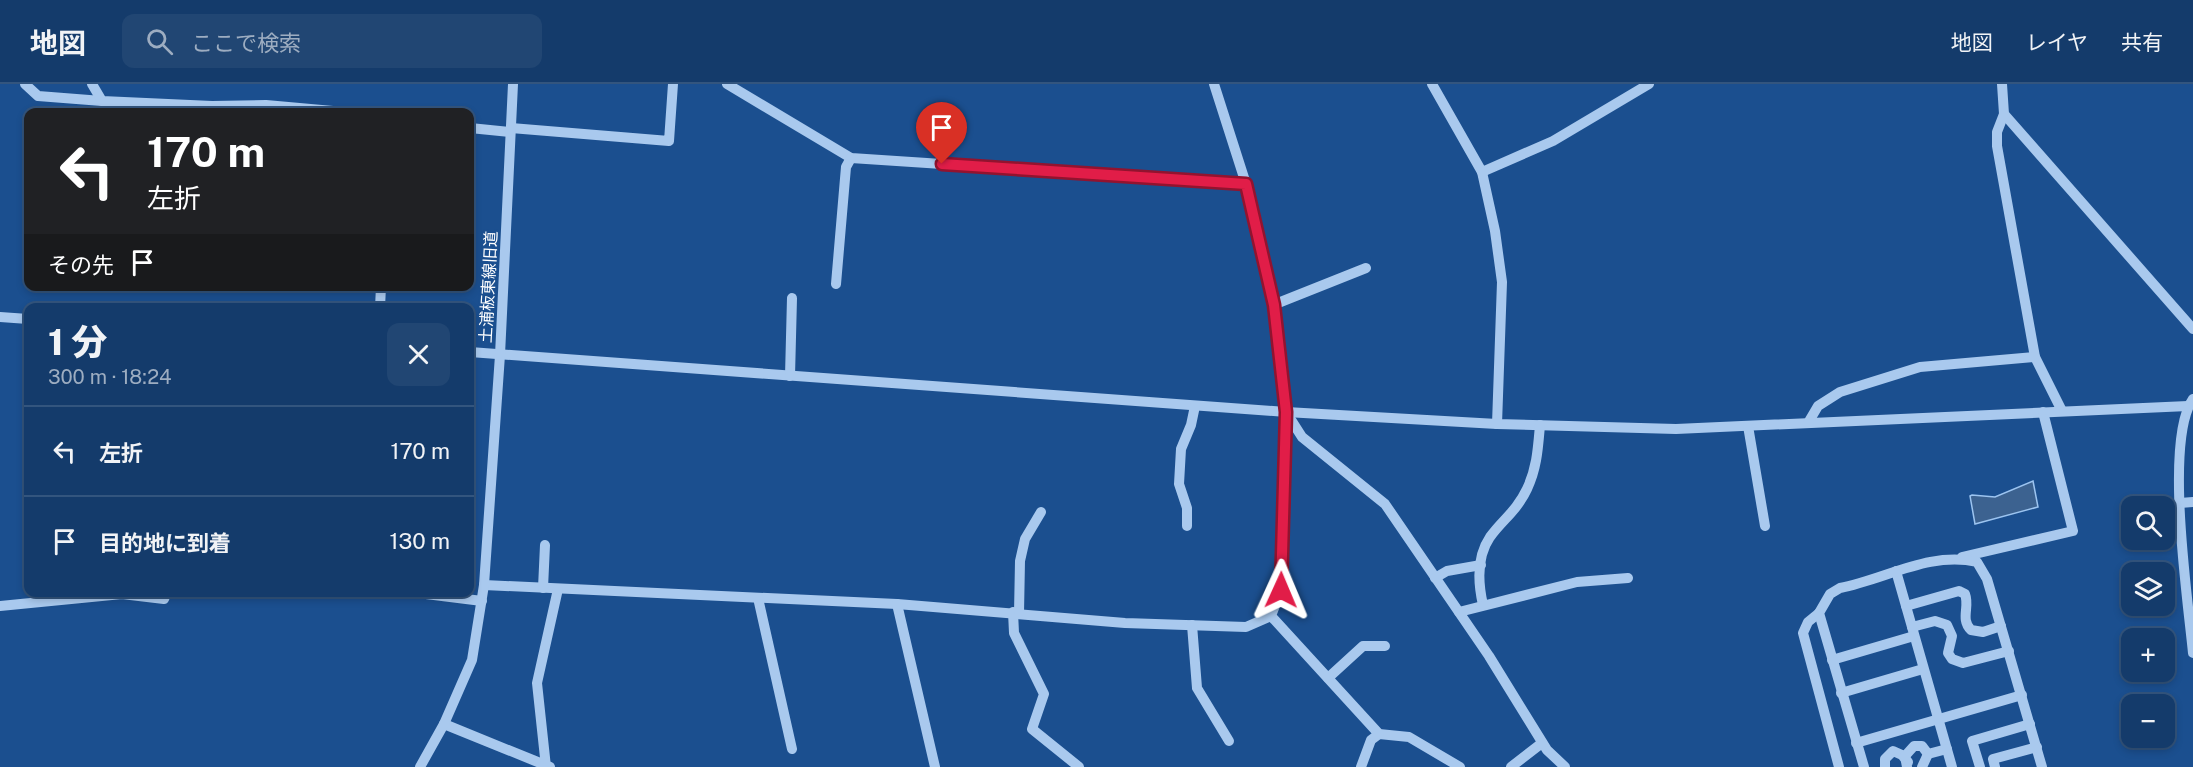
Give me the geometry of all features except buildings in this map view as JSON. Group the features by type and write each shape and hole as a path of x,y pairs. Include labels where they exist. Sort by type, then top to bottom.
{"street":[{"path":"25,84 38,96 102,101 213,106 266,105 299,108"},
{"path":"92,84 102,101"},
{"name":"土浦板東線旧道","path":"420,767 444,724 472,660 482,601 500,355 513,84"},
{"path":"474,128 669,141 673,84"},
{"path":"727,84 851,159 1246,184"},
{"path":"1432,84 1482,172 1495,231 1502,282 1497,424"},
{"path":"1482,172 1553,141 1649,84"},
{"path":"2002,84 2004,114 1997,132 1997,146 2035,357 2062,411"},
{"path":"484,585 897,604 1125,623 1246,627 1271,616 1281,590 1286,412 1274,305 1246,184 1217,86"},
{"path":"2004,114 2193,329"},
{"path":"836,284 846,167 851,159"},
{"path":"1274,305 1366,268"},
{"path":"790,376 792,298"},
{"path":"0,317 24,320"},
{"path":"474,352 1286,412 1497,424 1676,429 2190,403 2179,454 2180,503 2193,653"},
{"path":"1808,423 1818,406 1840,392 1920,367 2035,357"},
{"path":"1186,526 1187,508 1179,484 1181,449 1191,425 1195,405"},
{"path":"1286,412 1302,437 1385,504 1459,612 1542,743 1564,767"},
{"path":"1839,767 1803,633 1808,622 1819,613 1830,594 1840,588 1938,559 1959,557 2073,531 2043,412"},
{"path":"1483,605 1478,583 1481,566 1490,538 1515,512 1528,488 1537,464 1540,425"},
{"path":"1748,426 1765,526"},
{"path":"2180,503 2193,502"},
{"path":"1041,512 1025,539 1020,561 1014,633 1044,694 1032,729 1078,767"},
{"path":"543,588 545,545"},
{"path":"1959,557 1977,562 1987,579 2042,767"},
{"path":"1436,578 1447,571 1481,566"},
{"path":"1896,572 1952,767"},
{"path":"1459,612 1577,582 1628,578"},
{"path":"444,724 547,766 537,682 558,589"},
{"path":"1906,606 1959,591 1965,594 1968,601 1964,618 1971,630 1983,632 2001,626"},
{"path":"0,606 92,597"},
{"path":"147,597 164,599 165,597"},
{"path":"450,597 482,601"},
{"path":"758,598 792,749"},
{"path":"897,604 935,767"},
{"path":"1819,613 1864,767"},
{"path":"1271,616 1379,734 1409,737 1460,767"},
{"path":"1832,660 1913,632 1935,621 1947,624 1952,636 1948,653 1957,662 1963,663 2008,651"},
{"path":"1192,625 1197,688 1229,741"},
{"path":"1328,678 1363,646 1385,646"},
{"path":"1841,693 1923,669"},
{"path":"1857,743 2022,695"},
{"path":"1980,767 1972,741 2030,724"},
{"path":"1361,767 1371,740 1379,734"},
{"path":"1887,734 1893,751 1902,755 1909,765"},
{"path":"1511,767 1542,743"},
{"path":"1909,765 1908,749 1922,746 1929,754"},
{"path":"1995,767 1993,759 2037,747"},
{"path":"1922,767 1929,754 1947,749"},
{"path":"1885,767 1885,759 1893,751"}],"water":[{"path":"2033,481 2038,507 1975,524 1970,496 1995,497"}],"route":[{"path":"942,164 1246,184 1274,305 1286,412 1281,590"}]}
